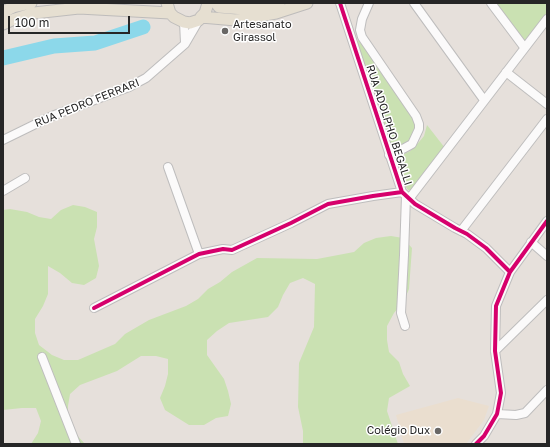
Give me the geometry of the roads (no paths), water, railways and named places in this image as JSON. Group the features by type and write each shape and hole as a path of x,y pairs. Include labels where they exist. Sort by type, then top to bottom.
{"main road":[{"path":"3,12 14,7 31,3"},
{"path":"200,19 205,13 208,3"},
{"path":"216,3 219,7 244,9 279,3"},
{"path":"3,24 34,13 79,8 169,8 178,21 190,23 200,19 236,20 276,13 307,3"}],"street":[{"name":"RUA ADOLPHO BEGALLI","path":"340,3 390,155 406,196 455,228 467,234 486,248 510,272"},
{"path":"369,3 362,19 360,30 362,37 416,116 419,124 419,130 412,144 390,155"},
{"path":"414,3 484,100"},
{"path":"490,3 524,47"},
{"path":"405,326 401,313 406,196 484,100 547,18"},
{"name":"RUA PEDRO FERRARI","path":"3,140 52,116 129,87 146,78 186,44 200,19"},
{"path":"184,22 186,44"},
{"path":"350,34 360,30"},
{"path":"506,72 547,104"},
{"path":"462,231 547,119"},
{"path":"168,167 199,254"},
{"path":"3,191 25,178"},
{"path":"94,308 199,254 222,250 232,250 291,224 328,204 373,196 406,196"},
{"path":"507,414 501,393 495,351 496,306 510,272 547,221"},
{"path":"531,242 547,256"},
{"path":"495,351 547,300"},
{"path":"42,357 76,444"},
{"path":"497,414 516,415 525,413 547,390"},
{"path":"476,444 484,436 497,414 501,393"}],"waterway":[{"path":"3,58 54,46 95,43 143,27"}],"place":[{"name":"Artesanato Girassol","path":"225,31"},
{"name":"Colégio Dux","path":"438,431"}]}
